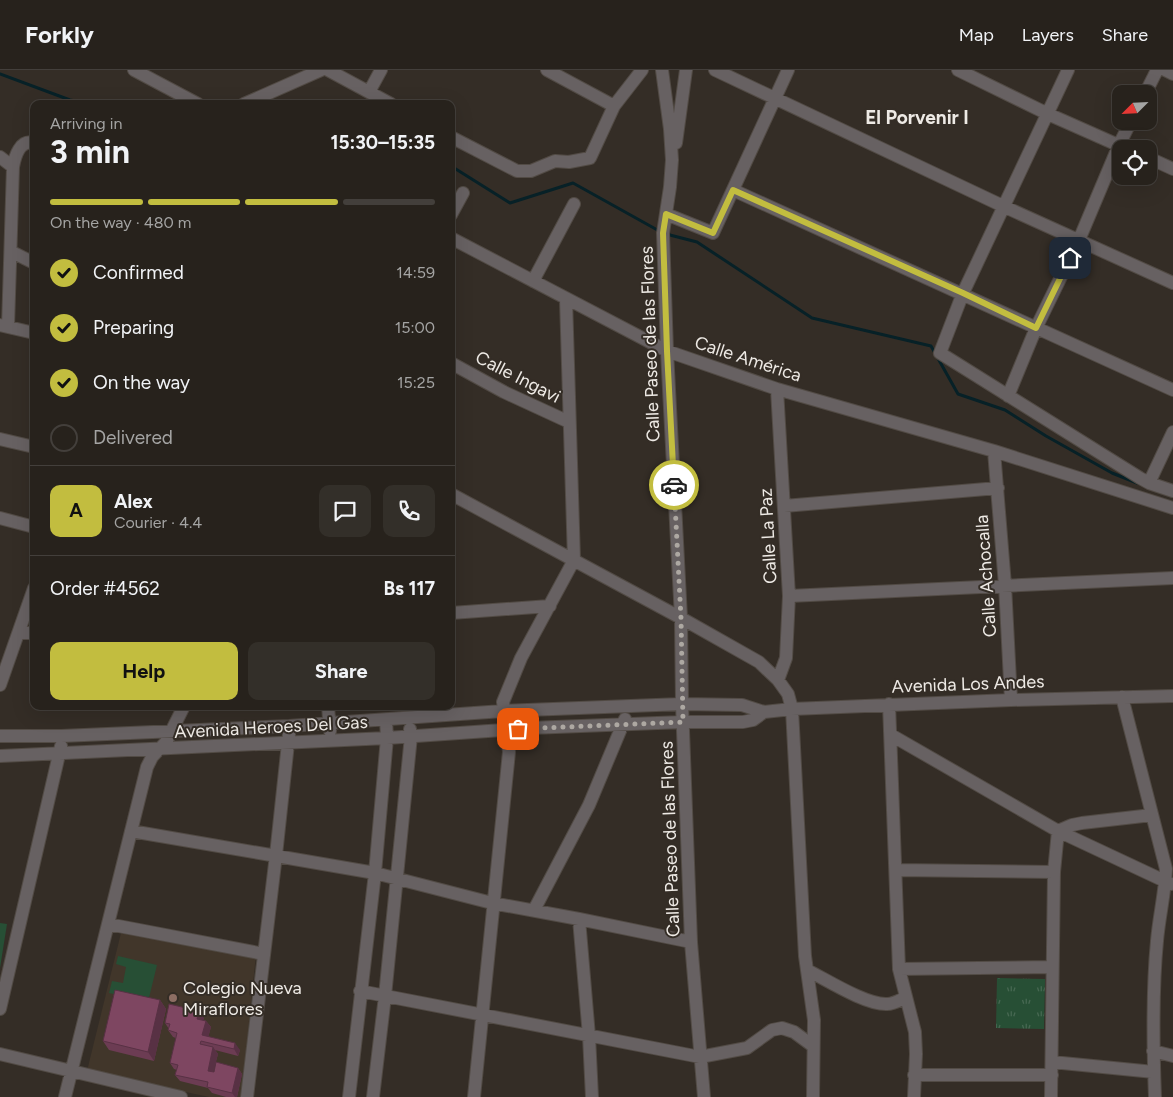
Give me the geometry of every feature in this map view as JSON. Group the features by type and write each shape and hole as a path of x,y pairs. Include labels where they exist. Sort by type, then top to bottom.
{"street":[{"path":"134,70 190,100"},
{"path":"253,100 321,70"},
{"path":"328,70 384,100"},
{"path":"369,92 382,70"},
{"path":"547,70 614,106"},
{"path":"455,139 517,171 531,170 554,161 569,162 590,158 614,106 638,72 642,70"},
{"name":"Calle Paseo de las Flores","path":"662,70 672,155 670,187 663,233 667,351 681,618 682,704 691,942 704,1097"},
{"path":"672,155 677,140 686,70"},
{"path":"715,70 1005,207 1173,283"},
{"path":"666,214 713,233 788,70"},
{"path":"958,70 976,74 1048,114 1112,142"},
{"path":"1068,70 963,293 940,353 1149,484 1173,491"},
{"path":"1150,85 1157,70"},
{"path":"1165,70 1173,74"},
{"path":"30,142 26,142 21,146 15,155 13,167 12,252 4,320 30,331"},
{"path":"0,157 13,167"},
{"path":"1157,162 1173,169"},
{"path":"1008,396 1036,328 1112,170"},
{"path":"733,190 1173,390"},
{"path":"455,208 463,193"},
{"path":"533,281 574,204"},
{"name":"Calle América","path":"455,240 667,351 777,389 994,450 1173,508"},
{"path":"12,252 30,261"},
{"path":"474,1097 484,1014 492,903 509,752 502,702 521,658 574,560 568,422 566,299"},
{"name":"Calle Ingavi","path":"455,365 504,392 568,422"},
{"name":"Calle La Paz","path":"777,389 788,596 786,658 778,680"},
{"path":"1149,484 1173,432"},
{"path":"0,439 30,446"},
{"name":"Calle Achocalla","path":"994,450 1005,585 1011,700"},
{"path":"784,506 998,488"},
{"path":"455,496 759,662 778,680 788,694 792,709 807,970 814,1020 812,1097"},
{"path":"0,518 30,526"},
{"path":"788,596 1173,578"},
{"path":"0,685 2,671 19,633 30,600"},
{"path":"455,613 550,606"},
{"path":"19,633 30,632"},
{"name":"Avenida Los Andes","path":"764,712 889,704 1173,696"},
{"path":"1122,697 1169,884 1157,940 1154,977 1155,1097"},
{"name":"Avenida Heroes Del Gas","path":"0,736 61,736 289,726 503,712 682,704 742,705 764,712"},
{"path":"889,704 892,735 899,969 914,1032 916,1054 914,1097"},
{"path":"534,910 589,805 623,724 628,707"},
{"path":"65,1097 147,768 166,742 182,710"},
{"path":"328,710 330,741"},
{"name":"Avenida Heroes Del Gas","path":"0,756 159,750 623,724 743,722 753,720 764,712"},
{"path":"373,1097 411,736 408,718"},
{"path":"349,1097 375,873 387,738 386,720"},
{"path":"247,1097 276,855 289,726"},
{"path":"892,735 1058,831 1169,884"},
{"path":"0,1010 60,754 61,736"},
{"path":"1058,831 1065,827 1082,823 1152,815"},
{"path":"131,831 375,873 492,903 691,942"},
{"path":"1051,1097 1054,872 1058,831"},
{"path":"896,870 1054,872"},
{"path":"579,919 592,1097"},
{"path":"108,924 264,954"},
{"path":"899,969 1052,967"},
{"path":"807,970 870,1002 885,1004 906,998"},
{"path":"360,991 700,1056 727,1053 747,1048 772,1030 782,1028 794,1032 813,1046"},
{"path":"1154,1051 1173,1056"},
{"path":"0,1054 181,1097"},
{"path":"914,1075 1052,1069 1154,1072"}],"shaded area":[{"path":"121,933 256,955 241,1097 209,1097 87,1071"}],"green space":[{"path":"0,923 7,924 0,968"},
{"path":"118,956 157,965 148,1002 109,993 112,981 123,983 126,967 116,964"},
{"path":"997,978 1045,979 1044,1029 996,1028"}],"building":[{"path":"115,990 160,1000 148,1052 103,1041"},
{"path":"169,1004 199,1011 197,1019 206,1021 202,1035 235,1043 234,1049 201,1041 200,1044 213,1047 208,1071 214,1072 216,1062 238,1068 232,1093 207,1087 208,1082 175,1075 178,1065 170,1063 177,1033 168,1030 170,1024 165,1023"}],"waterway":[{"path":"0,74 70,100"},
{"path":"455,169 510,203 573,183 661,232"},
{"path":"666,234 697,242 812,318 931,346 958,394 1005,410 1046,436 1112,473 1137,483"}],"way so far":[{"path":"518,729 683,722 681,618 674,485"}],"place":[{"name":"Colegio Nueva Miraflores","path":"173,998"}],"district":[{"name":"El Porvenir I","path":"917,117"}],"route":[{"path":"674,485 663,233 666,214 713,233 733,190 963,293 1036,328 1070,258"}]}
